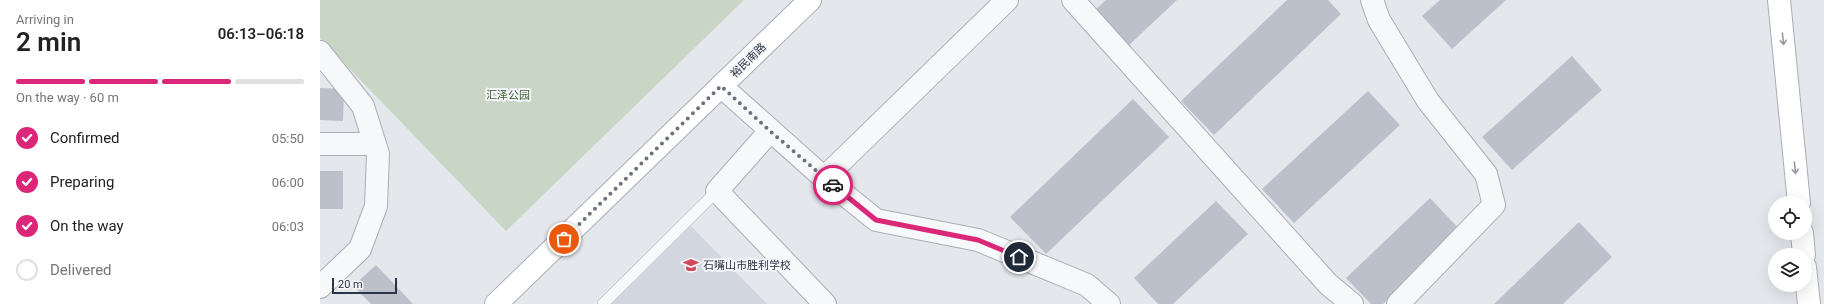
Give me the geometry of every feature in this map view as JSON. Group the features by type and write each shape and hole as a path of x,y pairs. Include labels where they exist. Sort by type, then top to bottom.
{"street":[{"name":"裕民南路","path":"496,304 810,0"},
{"path":"824,178 1007,0"},
{"path":"1073,0 1328,284 1352,304"},
{"path":"1372,0 1379,20 1428,101 1486,174 1494,205 1398,304"},
{"path":"1779,0 1798,196"},
{"path":"320,52 363,106 378,154 376,206 360,249 321,284"},
{"path":"721,86 824,178 876,220 978,240 1087,285 1109,304"},
{"path":"770,131 717,191 825,304"},
{"path":"320,144 375,144"},
{"path":"1808,292 1809,304"}],"lane":[{"path":"603,304 717,191"}],"shaded area":[{"name":"石嘴山市胜利学校","path":"691,226 767,304 612,304"}],"green space":[{"name":"汇泽公园","path":"320,0 744,0 506,231 320,38"}],"building":[{"path":"1106,0 1177,0 1128,46 1094,11"},
{"path":"1287,0 1328,0 1341,14 1214,135 1181,101"},
{"path":"1440,0 1506,0 1452,49 1422,16"},
{"path":"1572,56 1602,90 1512,170 1482,137"},
{"path":"320,88 344,89 343,121 320,120"},
{"path":"1368,91 1400,125 1294,223 1262,189"},
{"path":"1133,99 1169,137 1046,254 1010,217"},
{"path":"320,171 343,171 343,209 320,209"},
{"path":"1430,198 1461,231 1383,304 1371,304 1346,278"},
{"path":"1216,201 1248,234 1173,304 1158,304 1134,278"},
{"path":"1579,222 1612,257 1563,304 1494,304"},
{"path":"376,265 413,304 371,304 353,286"}],"way so far":[{"path":"564,239 721,86 770,131 833,185"}],"place":[{"name":"石嘴山市胜利学校","path":"691,265"}],"route":[{"path":"833,185 876,220 978,240 1019,257"}]}
